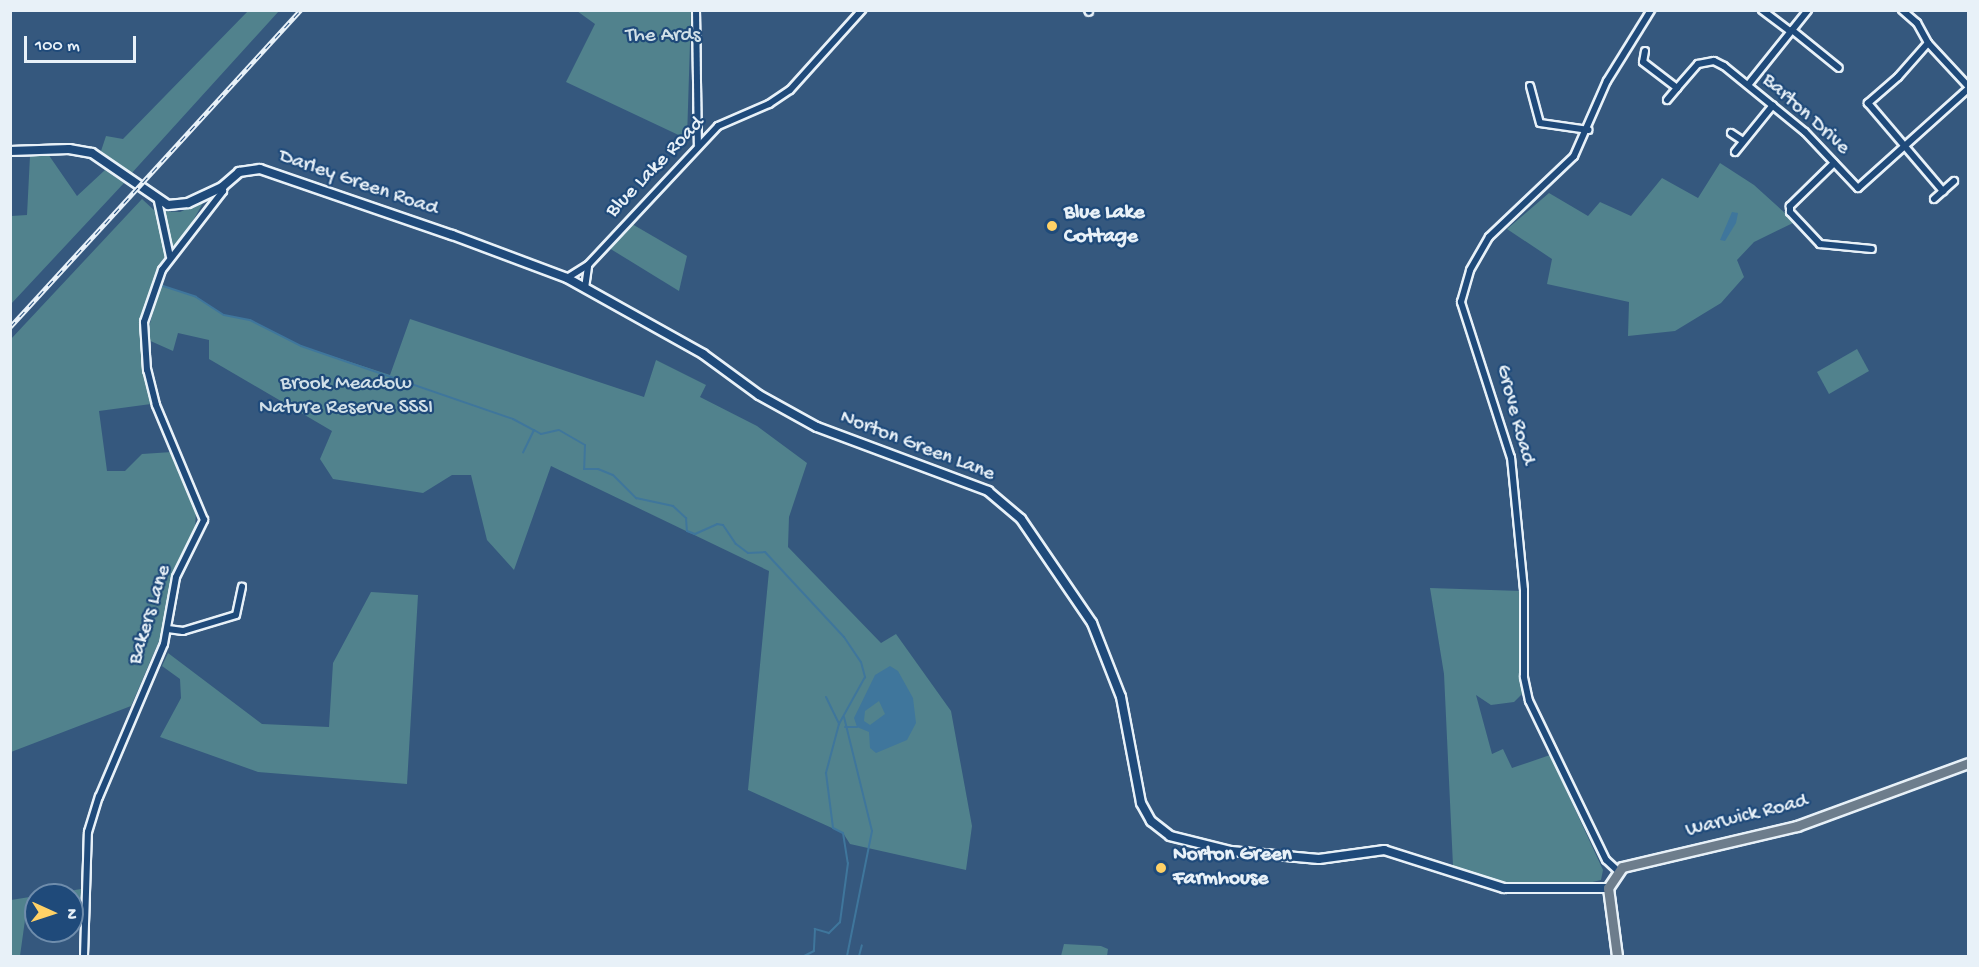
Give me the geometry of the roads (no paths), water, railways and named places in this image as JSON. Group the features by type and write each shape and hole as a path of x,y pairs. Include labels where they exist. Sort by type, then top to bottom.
{"main road":[{"name":"Warwick Road","path":"1618,871 1634,862 1797,826 1968,763"},
{"path":"1617,957 1608,888 1618,871"}],"street":[{"path":"696,10 698,145"},
{"name":"Blue Lake Road","path":"567,278 588,265 718,126 769,104 790,90 862,10"},
{"name":"Grove Road","path":"1618,871 1606,860 1529,702 1524,677 1524,590 1511,458 1491,386 1466,325 1461,302 1470,270 1489,237 1560,173 1588,130 1607,81 1651,10"},
{"path":"1762,10 1839,68"},
{"path":"1748,85 1808,10"},
{"path":"1902,10 1917,22 1928,43 1968,88 1905,145"},
{"path":"1928,43 1898,77 1868,103 1943,191"},
{"path":"1645,51 1640,64 1677,88"},
{"name":"Barton Drive","path":"1667,100 1693,69 1706,62 1724,66 1773,105 1858,188 1905,145"},
{"path":"1530,86 1540,123 1588,130"},
{"path":"1735,152 1773,105"},
{"path":"1731,133 1743,141"},
{"path":"10,151 69,149 93,153 158,201 170,257"},
{"path":"1834,163 1790,206 1790,212 1820,244 1872,249"},
{"name":"Darley Green Road","path":"158,201 188,202 222,187 238,172 260,169 567,278"},
{"path":"1934,199 1954,181"},
{"name":"Bakers Lane","path":"84,957 88,832 99,797 168,629 176,577 204,520 156,405 143,339 144,322 154,290 170,257 223,191 222,187"},
{"path":"585,288 588,265"},
{"name":"Norton Green Lane","path":"567,278 703,354 759,395 817,427 970,482 1001,500 1040,544 1092,623 1120,697 1141,803 1151,821 1170,836 1231,852 1319,859 1384,850 1504,888 1608,888"},
{"path":"168,629 183,631 236,615 242,587"}],"water":[{"path":"1732,212 1738,213 1736,223 1725,241 1720,240"},
{"path":"890,666 898,671 913,698 916,723 907,740 876,753 870,748 869,732 857,727 854,718 875,675","holes":["879,701 885,714 870,725 864,721 865,711"]}],"waterway":[{"path":"160,285 196,297 224,315 250,320 301,346 513,419 534,430 523,453"},
{"path":"534,430 541,434 559,430 585,445 584,469 598,469 613,475 636,498 673,506 686,518 687,531 695,534 717,524 723,525 736,544 748,553 765,552 844,637 861,662 865,677 839,724 826,773 833,828 843,833 848,863 840,922 829,933 815,929 814,951 804,956"},
{"path":"826,697 839,724"},
{"path":"844,717 872,831 847,956"},
{"path":"845,727 857,727"},
{"path":"859,956 862,945"}],"railway":[{"path":"10,327 300,10"}],"place":[{"name":"Blue Lake Cottage","path":"1052,226"},
{"name":"Norton Green Farmhouse","path":"1161,868"}],"park label":[{"name":"The Ards","path":"663,37"},
{"name":"Brook Meadow Nature Reserve SSSI","path":"346,397"}]}
